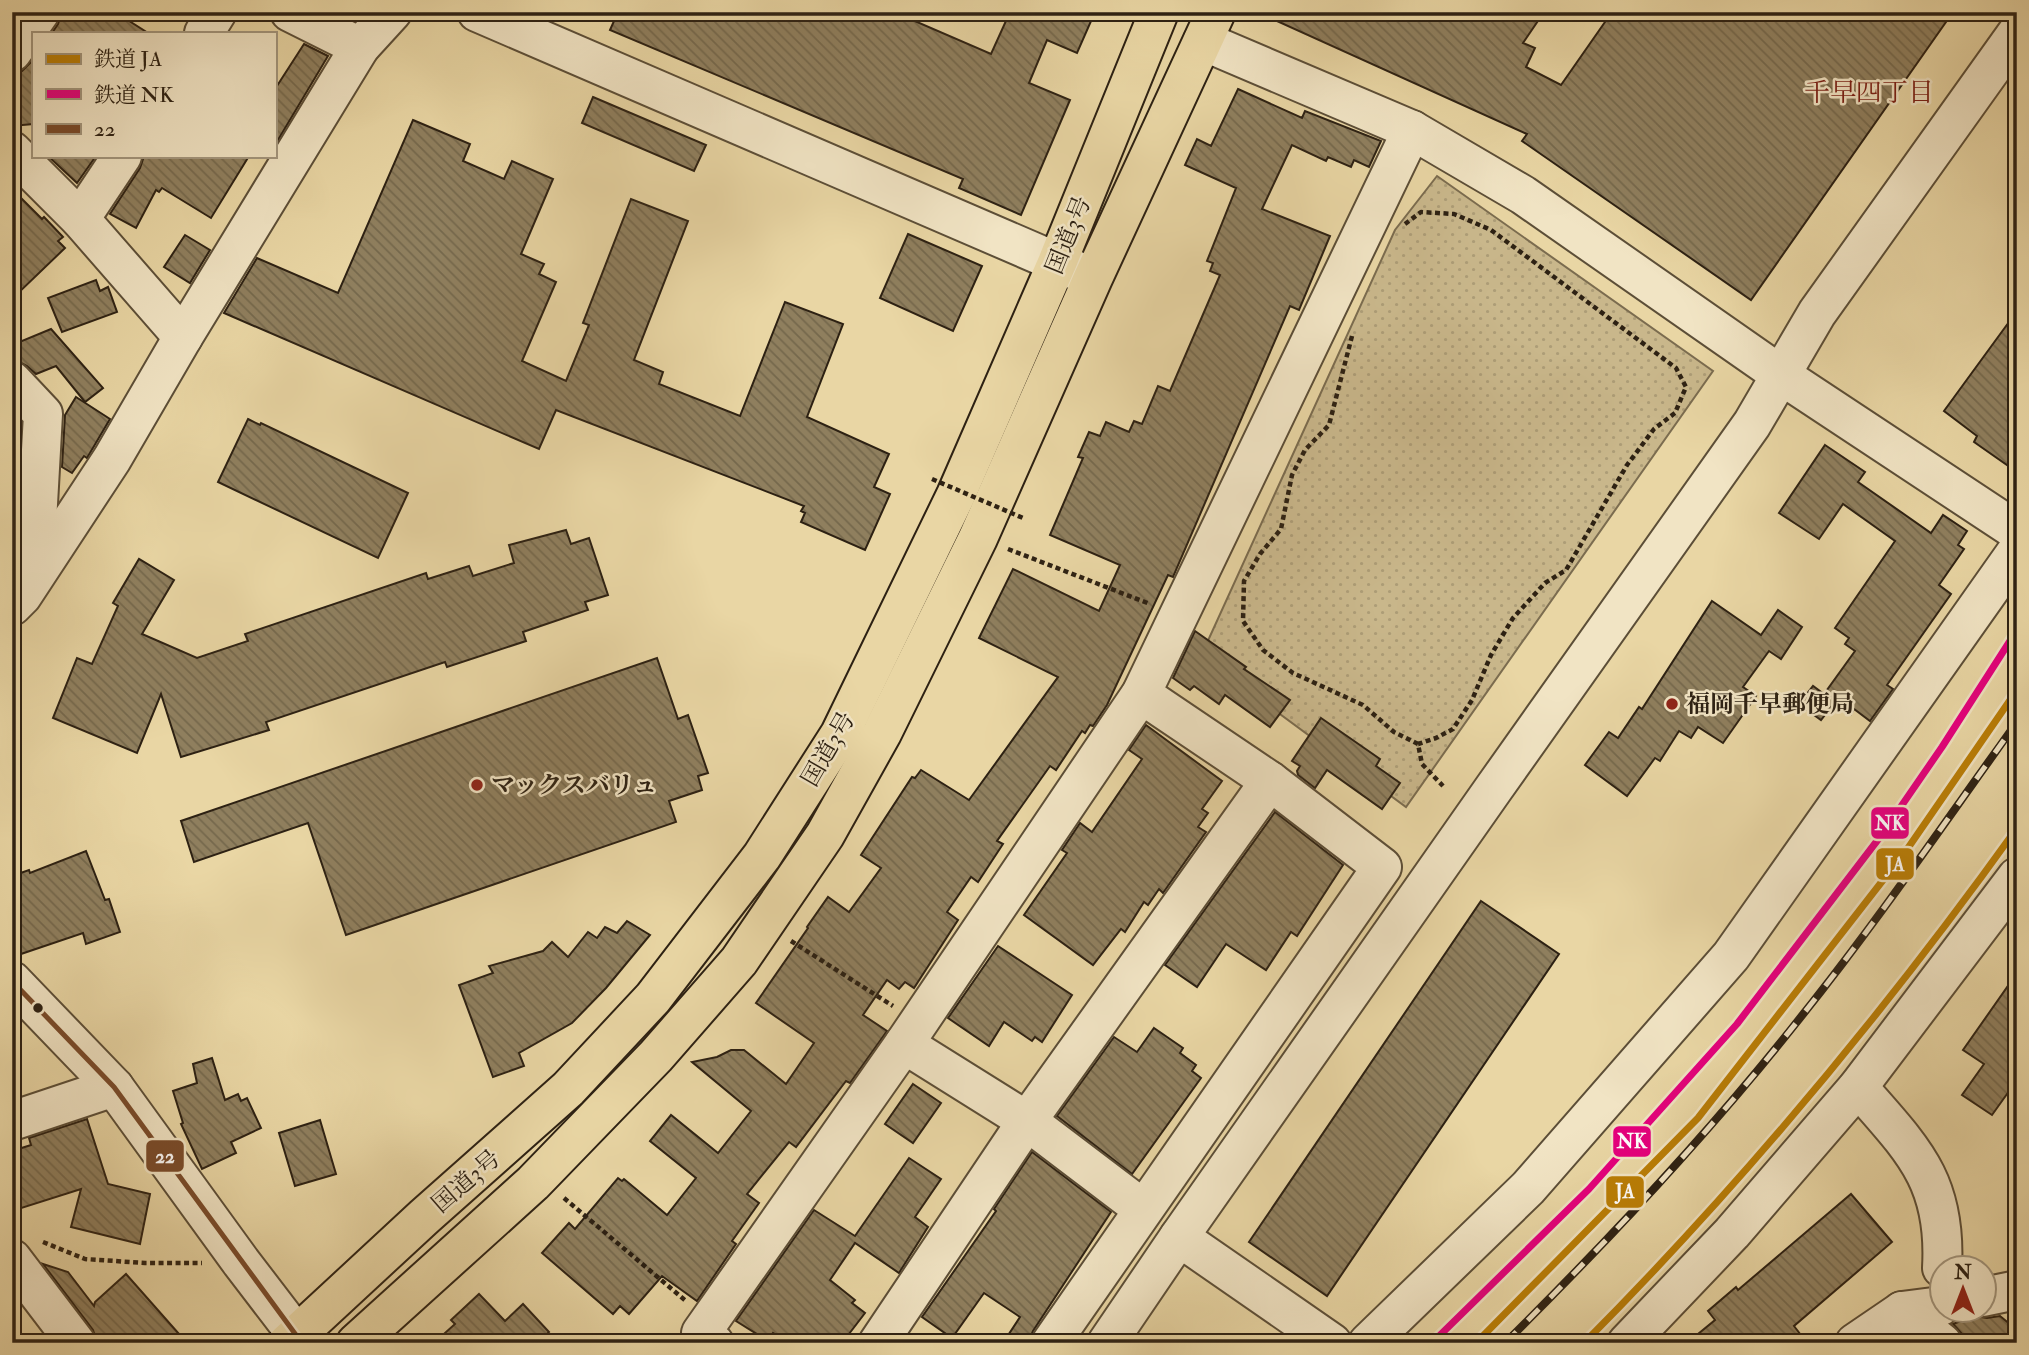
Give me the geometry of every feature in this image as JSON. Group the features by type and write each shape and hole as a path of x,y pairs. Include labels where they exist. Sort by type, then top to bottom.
{"highway":[{"name":"国道3号","path":"296,1340 424,1217 568,1089 653,998 762,856 840,734 956,495 1058,263 1159,12"},
{"name":"国道3号","path":"356,1343 533,1183 656,1056 739,961 825,835 882,733 978,537 1093,278 1209,27"}],"street":[{"path":"12,52 40,12"},
{"path":"205,32 218,12"},
{"path":"290,12 360,47"},
{"path":"23,592 111,459 360,47 393,12"},
{"path":"477,12 1093,278"},
{"path":"1209,27 1412,130 1523,195 1781,375 2017,531"},
{"path":"1107,1343 1752,424 1818,313 2017,33"},
{"path":"712,1332 1141,694 1412,130"},
{"path":"12,151 80,219 183,337"},
{"path":"80,219 121,158"},
{"path":"12,380 43,414 23,592"},
{"path":"1368,1343 1528,1188 1731,956 2017,551"},
{"path":"1051,1343 1382,867 1270,781 1141,694"},
{"path":"878,1343 1027,1121 1270,781"},
{"path":"1627,1343 1732,1233 1858,1087 2017,877"},
{"path":"12,981 114,1087 296,1340"},
{"path":"911,1033 1143,1209"},
{"path":"12,1121 114,1087"},
{"path":"1858,1087 1912,1149 1936,1195 1943,1254"},
{"path":"1179,1237 1332,1343"},
{"path":"24,1250 76,1343"},
{"path":"1997,1294 2017,1290"},
{"path":"1855,1343 1902,1311 1927,1308"}],"path":[{"path":"1354,325 1329,425 1305,450 1285,498 1281,529 1260,554 1244,581 1243,621 1263,650 1293,673 1363,705 1394,732 1418,744 1453,729 1472,700 1491,655 1513,618 1545,583 1566,570 1627,465 1654,429 1675,413 1686,387 1676,368 1491,230 1454,215 1421,212 1401,227"},
{"path":"932,479 1023,517"},
{"path":"978,537 1179,615"},
{"path":"1418,744 1422,764 1443,786"},
{"path":"764,924 911,1033"},
{"path":"564,1198 712,1332"},
{"path":"24,1250 85,1259 145,1263 241,1262"}],"shaded area":[{"path":"1437,176 1713,371 1406,807 1201,656 1395,230"},
{"path":"12,396 25,409 17,581 12,586"}],"building":[{"path":"62,12 115,12 146,32 53,32"},
{"path":"618,12 894,12 991,54 1010,12 1095,12 1077,53 1047,40 1029,83 1070,100 1021,215 959,188 963,179 610,30"},
{"path":"1257,12 1544,12 1523,43 1535,48 1526,67 1561,85 1612,12 1953,12 1751,300 1522,141 1527,134"},
{"path":"304,44 328,56 276,143 276,87"},
{"path":"32,61 32,124 12,126 12,74 22,71"},
{"path":"1238,89 1302,118 1305,111 1381,141 1369,167 1354,160 1351,167 1328,157 1326,161 1292,145 1262,209 1330,236 1299,310 1290,306 1173,577 1168,575 1107,705 1093,726 1090,725 1085,733 1082,731 1056,770 1050,766 997,841 1003,844 978,882 971,877 947,912 958,920 914,988 905,982 899,989 887,980 863,1015 887,1031 850,1083 846,1081 796,1147 789,1142 747,1194 759,1203 732,1241 736,1244 697,1301 662,1276 629,1314 620,1306 613,1314 542,1253 569,1223 575,1229 618,1178 622,1181 624,1179 667,1215 696,1178 650,1141 671,1115 718,1153 751,1111 692,1062 717,1057 731,1050 744,1050 786,1084 814,1043 756,1003 828,897 849,912 881,868 861,855 912,777 915,778 921,770 969,800 1058,677 979,638 1013,569 1099,611 1120,565 1050,535 1083,458 1078,457 1089,432 1100,436 1106,422 1129,432 1134,421 1142,424 1158,386 1170,391 1220,275 1210,271 1213,263 1207,261 1236,188 1185,165 1197,139 1211,146"},
{"path":"593,97 706,145 694,171 582,123"},
{"path":"413,120 470,144 463,161 504,179 512,161 553,179 521,254 544,264 539,274 556,282 522,361 566,381 589,325 583,323 631,199 688,221 634,360 663,372 659,384 740,416 785,302 843,324 807,417 889,454 874,487 890,494 865,550 801,522 805,513 801,511 804,506 556,410 539,449 224,313 257,258 338,293"},
{"path":"50,158 95,158 77,183"},
{"path":"143,158 248,158 211,218 162,188 159,192 156,190 136,228 110,214 140,168"},
{"path":"12,189 63,237 58,241 65,248 12,299"},
{"path":"908,234 982,266 953,331 880,298"},
{"path":"185,235 210,250 190,283 164,267"},
{"path":"96,280 100,291 108,287 117,312 62,332 48,298"},
{"path":"2017,311 2017,472 1974,442 1977,436 1944,411"},
{"path":"51,329 103,388 85,402 56,366 36,374 15,360 12,345"},
{"path":"76,397 110,419 87,458 84,456 72,473 62,467 65,415"},
{"path":"248,419 408,493 378,558 218,482"},
{"path":"1825,445 1865,472 1858,482 1931,533 1943,515 1967,531 1958,545 1964,549 1939,585 1951,594 1887,685 1893,689 1870,721 1854,709 1851,714 1835,702 1821,720 1799,704 1813,686 1824,694 1855,651 1845,644 1849,638 1835,628 1895,541 1843,504 1819,539 1779,513"},
{"path":"566,530 571,544 589,538 608,595 585,602 588,610 523,632 526,641 447,667 445,662 266,722 269,730 181,757 161,694 137,753 53,718 77,658 92,664 118,606 113,603 139,559 174,580 142,634 197,658 248,641 245,634 426,573 428,579 469,566 473,576 514,563 509,545"},
{"path":"1712,601 1761,635 1778,610 1802,627 1781,659 1769,651 1743,687 1756,696 1723,743 1698,727 1691,738 1679,731 1660,761 1655,758 1627,796 1585,765 1609,732 1618,738 1639,707 1642,709"},
{"path":"1195,631 1290,700 1270,727 1225,695 1219,704 1194,686 1190,690 1173,678"},
{"name":"マックスバリュ","path":"657,658 678,719 688,715 708,773 698,776 702,790 669,801 676,822 346,935 308,823 194,862 181,821"},
{"path":"1321,718 1380,759 1376,766 1400,783 1382,809 1327,770 1315,788 1298,775 1300,766 1292,761"},
{"path":"1146,725 1222,781 1202,809 1208,813 1198,827 1206,832 1163,893 1159,889 1148,905 1144,902 1125,932 1121,929 1093,965 1024,915 1067,853 1062,850 1080,823 1092,832 1142,759 1129,750"},
{"path":"1275,812 1343,865 1297,936 1291,932 1266,970 1226,944 1197,987 1165,965"},
{"path":"86,851 105,900 109,899 120,932 86,944 83,933 12,957 12,876 29,870 30,873"},
{"path":"1481,901 1559,954 1327,1296 1249,1242"},
{"path":"627,921 650,935 606,988 572,1023 519,1053 524,1066 493,1077 459,985 493,973 489,966 543,951 552,942 568,957 588,932 597,938 605,927 617,933"},
{"path":"998,946 1072,995 1042,1042 1035,1037 1032,1041 1004,1022 989,1046 948,1018"},
{"path":"2017,973 2017,1080 1992,1115 1962,1095 1984,1064 1963,1050"},
{"path":"1154,1028 1183,1048 1180,1053 1196,1065 1192,1071 1201,1078 1132,1174 1057,1116 1114,1037 1137,1052"},
{"path":"212,1058 225,1100 238,1094 241,1101 247,1098 261,1128 231,1142 236,1153 202,1169 181,1124 183,1123 173,1091 197,1083 193,1064"},
{"path":"913,1084 941,1103 913,1143 885,1124"},
{"path":"87,1119 108,1184 150,1194 140,1244 71,1227 81,1189 12,1211 12,1151 31,1145 29,1138"},
{"path":"320,1120 336,1174 295,1186 279,1133"},
{"path":"1032,1152 1111,1212 1033,1331 1028,1343 1003,1343 1020,1317 984,1293 952,1338 922,1317 996,1211 994,1209"},
{"path":"909,1158 941,1179 915,1217 928,1227 899,1273 855,1243 830,1280 855,1300 852,1303 865,1313 842,1343 789,1343 773,1333 768,1341 736,1321 814,1210 855,1236"},
{"path":"1851,1194 1892,1242 1794,1326 1807,1343 1687,1343 1715,1320 1708,1311 1736,1287 1738,1290"},
{"path":"43,1264 68,1272 94,1306 95,1302 126,1274 187,1343 149,1343 143,1336 124,1343 97,1343 93,1330"},
{"path":"479,1294 505,1321 523,1304 549,1332 538,1343 434,1343 455,1324 451,1320"},
{"path":"1997,1316 2000,1316 2017,1330 2017,1343 1963,1343 1962,1334 1953,1324 1997,1324"}],"railway":[{"path":"1505,1343 1659,1183 1769,1057 1859,942 2017,722"}],"rail line":[{"name":"NK","path":"1432,1343 1589,1189 1737,1024 1880,837 2017,630"},
{"name":"JA","path":"1476,1343 1698,1118 1908,848 2017,690"},
{"name":"JA","path":"1584,1343 1701,1220 1811,1094 1916,963 2017,828"}],"transit line":[{"name":"22","path":"12,981 114,1087 296,1335 288,1343"}],"place":[{"name":"福岡千早郵便局","path":"1672,704"},
{"name":"マックスバリュ","path":"477,785"}],"district":[{"name":"千早四丁目","path":"1869,92"}]}
